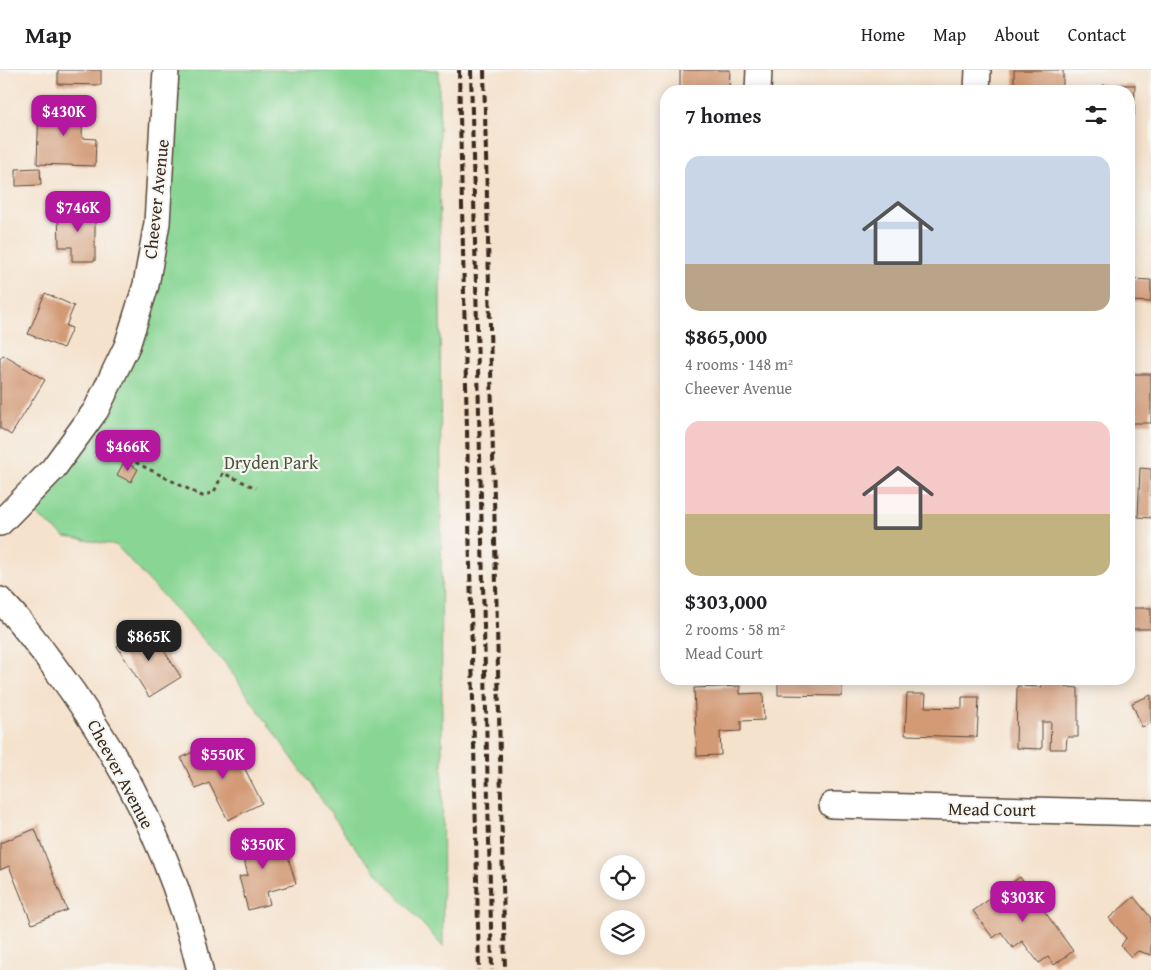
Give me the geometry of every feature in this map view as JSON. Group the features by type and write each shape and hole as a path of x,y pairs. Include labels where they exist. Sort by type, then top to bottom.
{"street":[{"name":"Cheever Avenue","path":"0,522 53,469 96,410 127,346 146,285 157,223 166,70"},
{"path":"758,85 759,70"},
{"path":"977,85 978,70"},
{"name":"Cheever Avenue","path":"0,600 18,618 82,703 128,778 168,867 200,970"},
{"name":"Mead Court","path":"832,805 1151,813"}],"path":[{"path":"107,448 202,496 214,492 223,473 256,488"}],"green space":[{"name":"Dryden Park","path":"175,70 439,70 443,947 357,850 225,663 116,545 65,537 27,507 106,418 143,326"}],"building":[{"path":"58,70 101,70 101,85 58,84"},
{"path":"680,70 730,70 729,85 680,85"},
{"path":"1014,70 1063,70 1063,85 1014,85"},
{"path":"39,105 83,106 82,138 96,139 95,166 37,164"},
{"path":"40,168 41,185 16,186 16,169"},
{"path":"58,210 95,210 95,261 72,261 72,247 59,247"},
{"path":"1135,279 1151,280 1151,302 1135,301"},
{"path":"45,293 74,306 66,326 72,328 63,348 28,334"},
{"path":"3,355 45,380 11,435 0,428 0,359"},
{"path":"1135,374 1151,374 1151,423 1135,423"},
{"path":"124,462 138,469 131,482 117,475"},
{"path":"1140,468 1151,469 1151,518 1138,517"},
{"path":"1135,608 1151,608 1151,629 1135,629"},
{"path":"148,626 181,677 149,697 117,646"},
{"path":"778,685 842,685 842,696 778,695"},
{"path":"1042,685 1065,685 1065,687 1078,688 1078,737 1067,737 1066,749 1050,749 1051,722 1042,722 1042,749 1016,748 1017,686 1042,687"},
{"path":"740,686 740,694 763,693 764,720 741,721 741,731 720,732 721,755 697,756 694,688"},
{"path":"907,694 926,694 925,707 962,708 962,697 979,697 977,737 905,735"},
{"path":"1151,695 1151,723 1142,727 1132,703"},
{"path":"212,742 221,761 237,753 262,803 228,820 209,783 196,789 181,758"},
{"path":"35,829 67,910 32,924 9,866 0,870 0,843"},
{"path":"268,830 275,856 287,853 296,884 267,892 270,904 248,910 239,877 248,875 238,838"},
{"path":"1020,877 1073,951 1054,965 1048,957 1039,963 1022,941 1013,948 1001,932 993,938 973,911"},
{"path":"1134,897 1151,918 1151,955 1138,951 1131,957 1121,946 1126,938 1109,918"}],"railway":[{"path":"459,70 479,970"},
{"path":"471,70 492,970"},
{"path":"484,70 505,970"}]}
